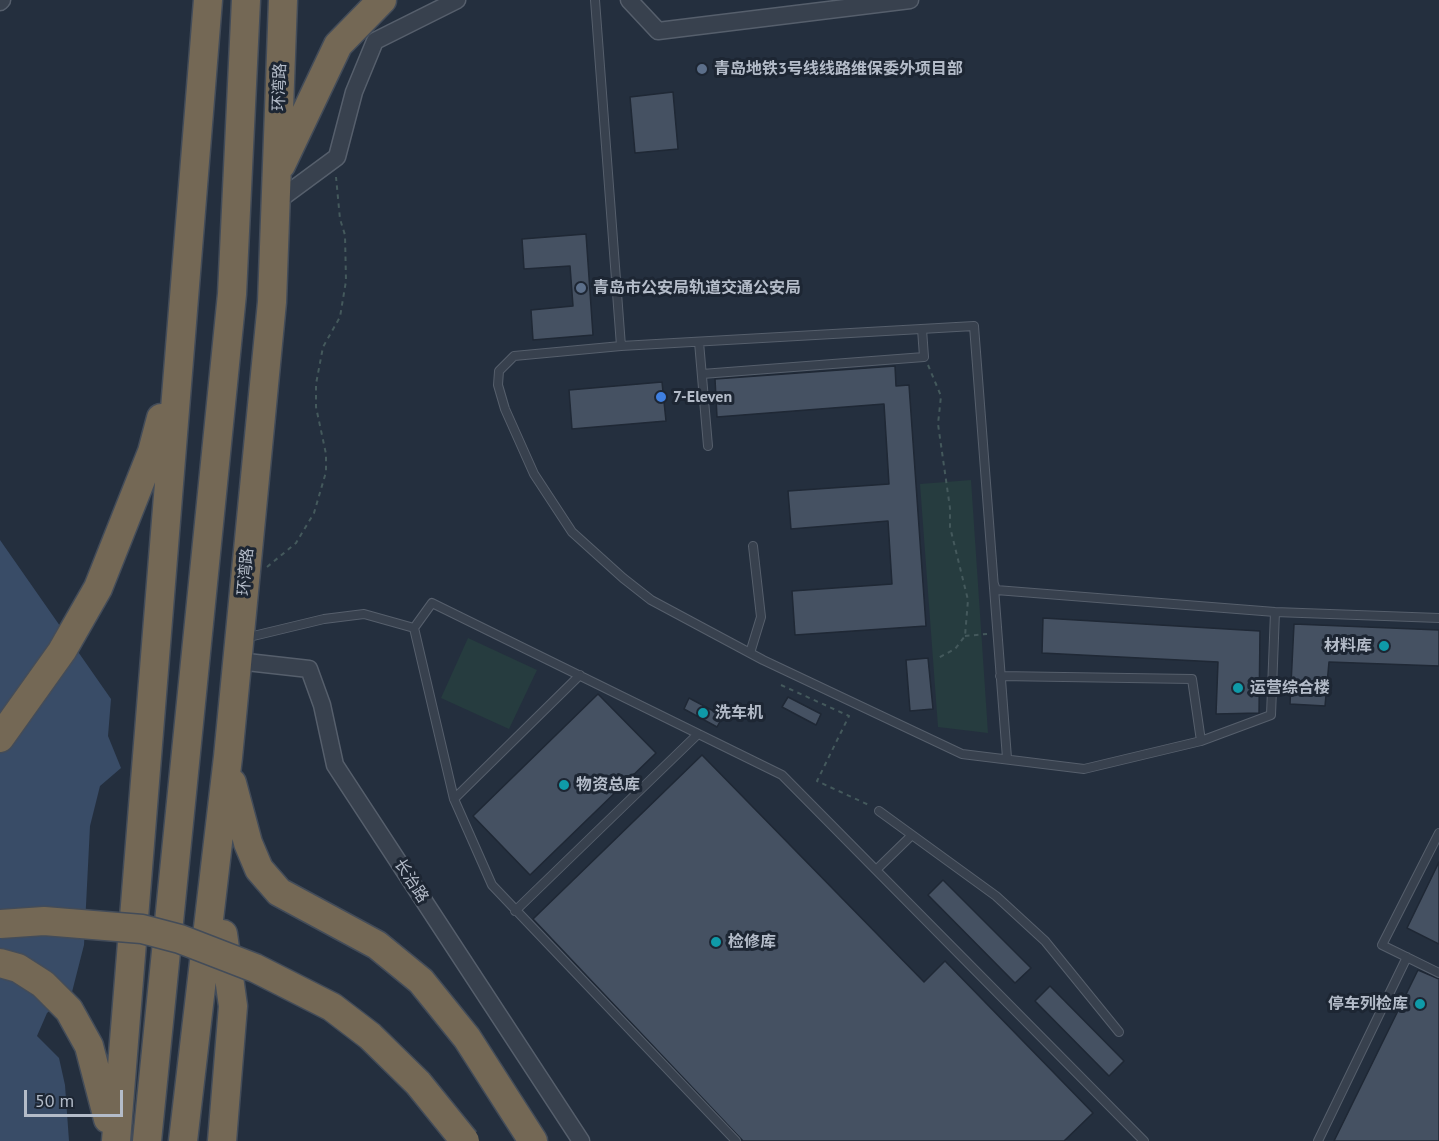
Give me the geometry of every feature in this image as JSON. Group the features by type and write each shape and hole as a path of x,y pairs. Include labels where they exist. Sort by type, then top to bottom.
{"highway":[{"path":"209,0 238,168"},
{"path":"114,1141 209,0"},
{"path":"147,1141 232,294 246,0"},
{"name":"环湾路","path":"183,1141 228,757 272,302 283,0"},
{"path":"276,188 338,45 382,0"},
{"path":"0,738 62,651 98,588 152,452 181,338"},
{"path":"228,757 235,796 248,843 259,869 279,892 377,945 421,981 467,1038 533,1141"},
{"path":"214,880 233,1006 223,1135"},
{"path":"0,924 44,921 142,929 180,939 255,968 332,1007 370,1036 418,1083 465,1141"},
{"path":"0,963 18,968 43,984 69,1010 89,1046 114,1141"}],"street":[{"path":"276,188 337,157 354,92 375,42 457,0"},
{"path":"629,0 658,31 910,0"},
{"name":"长治路","path":"239,650 309,669 322,705 335,765 581,1141"}],"lane":[{"path":"595,0 621,346"},
{"path":"1007,758 974,326 621,346 514,356 499,371 498,385 504,409 534,474 572,532 622,578 651,600 750,653 962,754 1084,769 1201,741 1271,715 1275,612"},
{"path":"702,374 924,357 922,329"},
{"path":"699,342 708,446"},
{"path":"750,653 761,617 753,546"},
{"path":"993,581 996,590 1275,612 1439,618"},
{"path":"736,1141 514,911 492,885 454,799 414,628 432,603 782,775 1144,1141"},
{"path":"239,650 324,619 364,614 414,628"},
{"path":"454,799 580,675"},
{"path":"1000,676 1192,679 1201,741"},
{"path":"514,911 698,734"},
{"path":"879,811 996,896 1045,941 1119,1032"},
{"path":"1439,832 1382,945 1439,973"},
{"path":"876,870 912,835"},
{"path":"1318,1141 1407,957"}],"path":[{"path":"245,586 296,543 314,513 326,472 315,384 323,347 340,317 346,281 345,235 335,179 337,157"},
{"path":"924,357 941,396 938,424 952,536 968,600 966,636 955,649 938,658"},
{"path":"966,636 997,634"},
{"path":"781,685 849,716 817,781 879,811"}],"green space":[{"path":"971,480 988,733 938,727 920,484"},
{"path":"468,638 537,670 509,729 441,698"}],"water":[{"path":"0,540 111,699 108,736 121,768 100,786 90,826 84,945 72,992 47,1013 37,1036 59,1058 65,1085 69,1141 0,1141"}],"building":[{"path":"673,92 678,149 635,153 630,97"},
{"name":"青岛市公安局轨道交通公安局","path":"586,234 593,335 533,340 531,310 573,306 570,266 524,269 522,239"},
{"path":"895,366 896,386 909,385 926,626 795,635 792,591 892,584 888,521 791,529 788,491 889,484 884,404 717,417 715,379"},
{"path":"662,382 666,421 572,429 569,390"},
{"name":"运营综合楼","path":"1043,618 1260,631 1259,713 1216,714 1218,662 1042,653"},
{"path":"1294,624 1439,630 1439,666 1329,662 1325,706 1290,704"},
{"path":"928,658 933,709 910,711 906,660"},
{"name":"物资总库","path":"598,694 656,753 530,875 473,816"},
{"name":"洗车机","path":"788,697 821,714 816,725 782,707"},
{"name":"洗车机","path":"689,698 723,716 717,727 684,709"},
{"name":"检修库","path":"702,755 924,982 945,961 1093,1113 1064,1141 743,1141 533,919"},
{"path":"1439,862 1439,944 1407,928"},
{"path":"943,880 1031,968 1015,983 928,895"},
{"path":"1418,970 1439,979 1439,1141 1334,1141"},
{"path":"1050,986 1124,1061 1109,1076 1035,1001"}],"place":[{"name":"青岛地铁3号线线路维保委外项目部","path":"702,69"},
{"name":"青岛市公安局轨道交通公安局","path":"581,288"},
{"name":"7-Eleven","path":"661,397"},
{"name":"材料库","path":"1384,646"},
{"name":"运营综合楼","path":"1238,688"},
{"name":"洗车机","path":"703,713"},
{"name":"物资总库","path":"564,785"},
{"name":"检修库","path":"716,942"},
{"name":"停车列检库","path":"1420,1004"}]}
